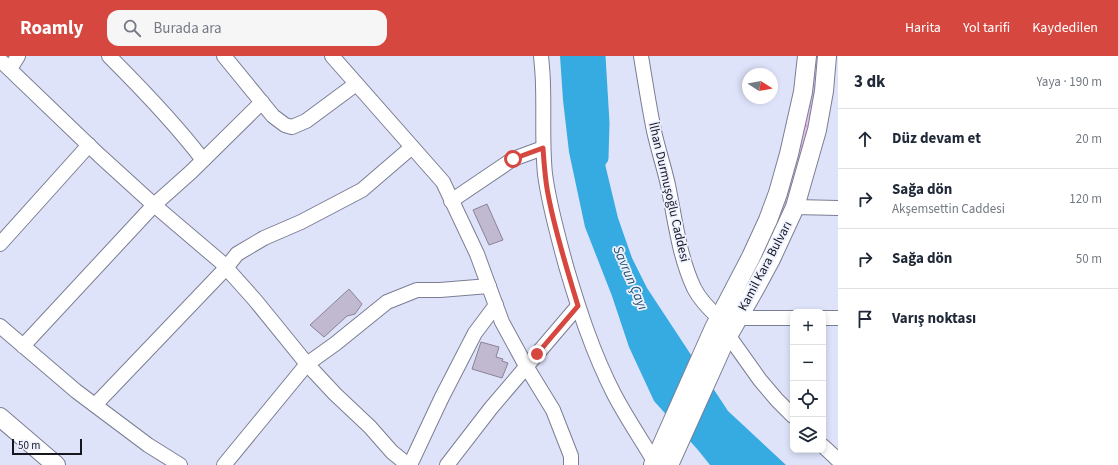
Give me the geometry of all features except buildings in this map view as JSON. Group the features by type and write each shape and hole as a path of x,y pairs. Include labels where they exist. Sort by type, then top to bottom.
{"main road":[{"name":"Kamil Kara Bulvarı","path":"661,462 721,331 778,193 789,154 803,92 808,56"},
{"name":"Kamil Kara Bulvarı","path":"721,331 738,318 771,259 795,207 810,158 820,116 827,56"},
{"path":"0,417 56,465"}],"street":[{"path":"18,56 5,65 154,205 221,262 255,300 307,364 335,394 370,427 392,452 409,465 475,333 496,305"},
{"path":"109,56 140,87 191,143 203,160"},
{"path":"224,56 273,116 285,125 292,127 306,121 356,84"},
{"path":"332,56 443,182 477,254 502,322 526,366 553,410 571,456 571,465"},
{"path":"541,56 545,174 552,212 578,306 591,343 613,392 632,428 661,462"},
{"name":"İlhan Durmuşoğlu Caddesi","path":"641,56 653,125 680,247 685,266 694,289 708,308 721,331 760,380 790,413"},
{"path":"23,346 154,205 203,160 262,102"},
{"path":"0,244 89,145"},
{"path":"95,405 226,268 237,254 264,238 301,222 362,190 412,147"},
{"path":"451,201 513,159 543,148"},
{"path":"795,207 838,208"},
{"path":"224,465 307,364 336,344 388,302 417,290 440,290 489,286"},
{"path":"447,465 491,408 578,306"},
{"path":"738,318 790,318"},
{"path":"826,318 838,318"},
{"path":"0,326 76,391 148,445 180,465"},
{"path":"826,449 838,460"}],"shaded area":[{"path":"816,56 821,56 808,137 781,222 740,302 736,300 797,158 810,104"}],"water":[{"path":"560,56 594,56 598,119 605,164 618,218 632,258 647,288 728,411 786,465 710,465 654,401 629,347 612,296 585,227 569,152"}],"waterway":[{"name":"Savrun Çayı","path":"597,56 601,123 600,158"}],"route":[{"path":"513,159 543,148 545,174 552,212 578,306 537,354"}]}
